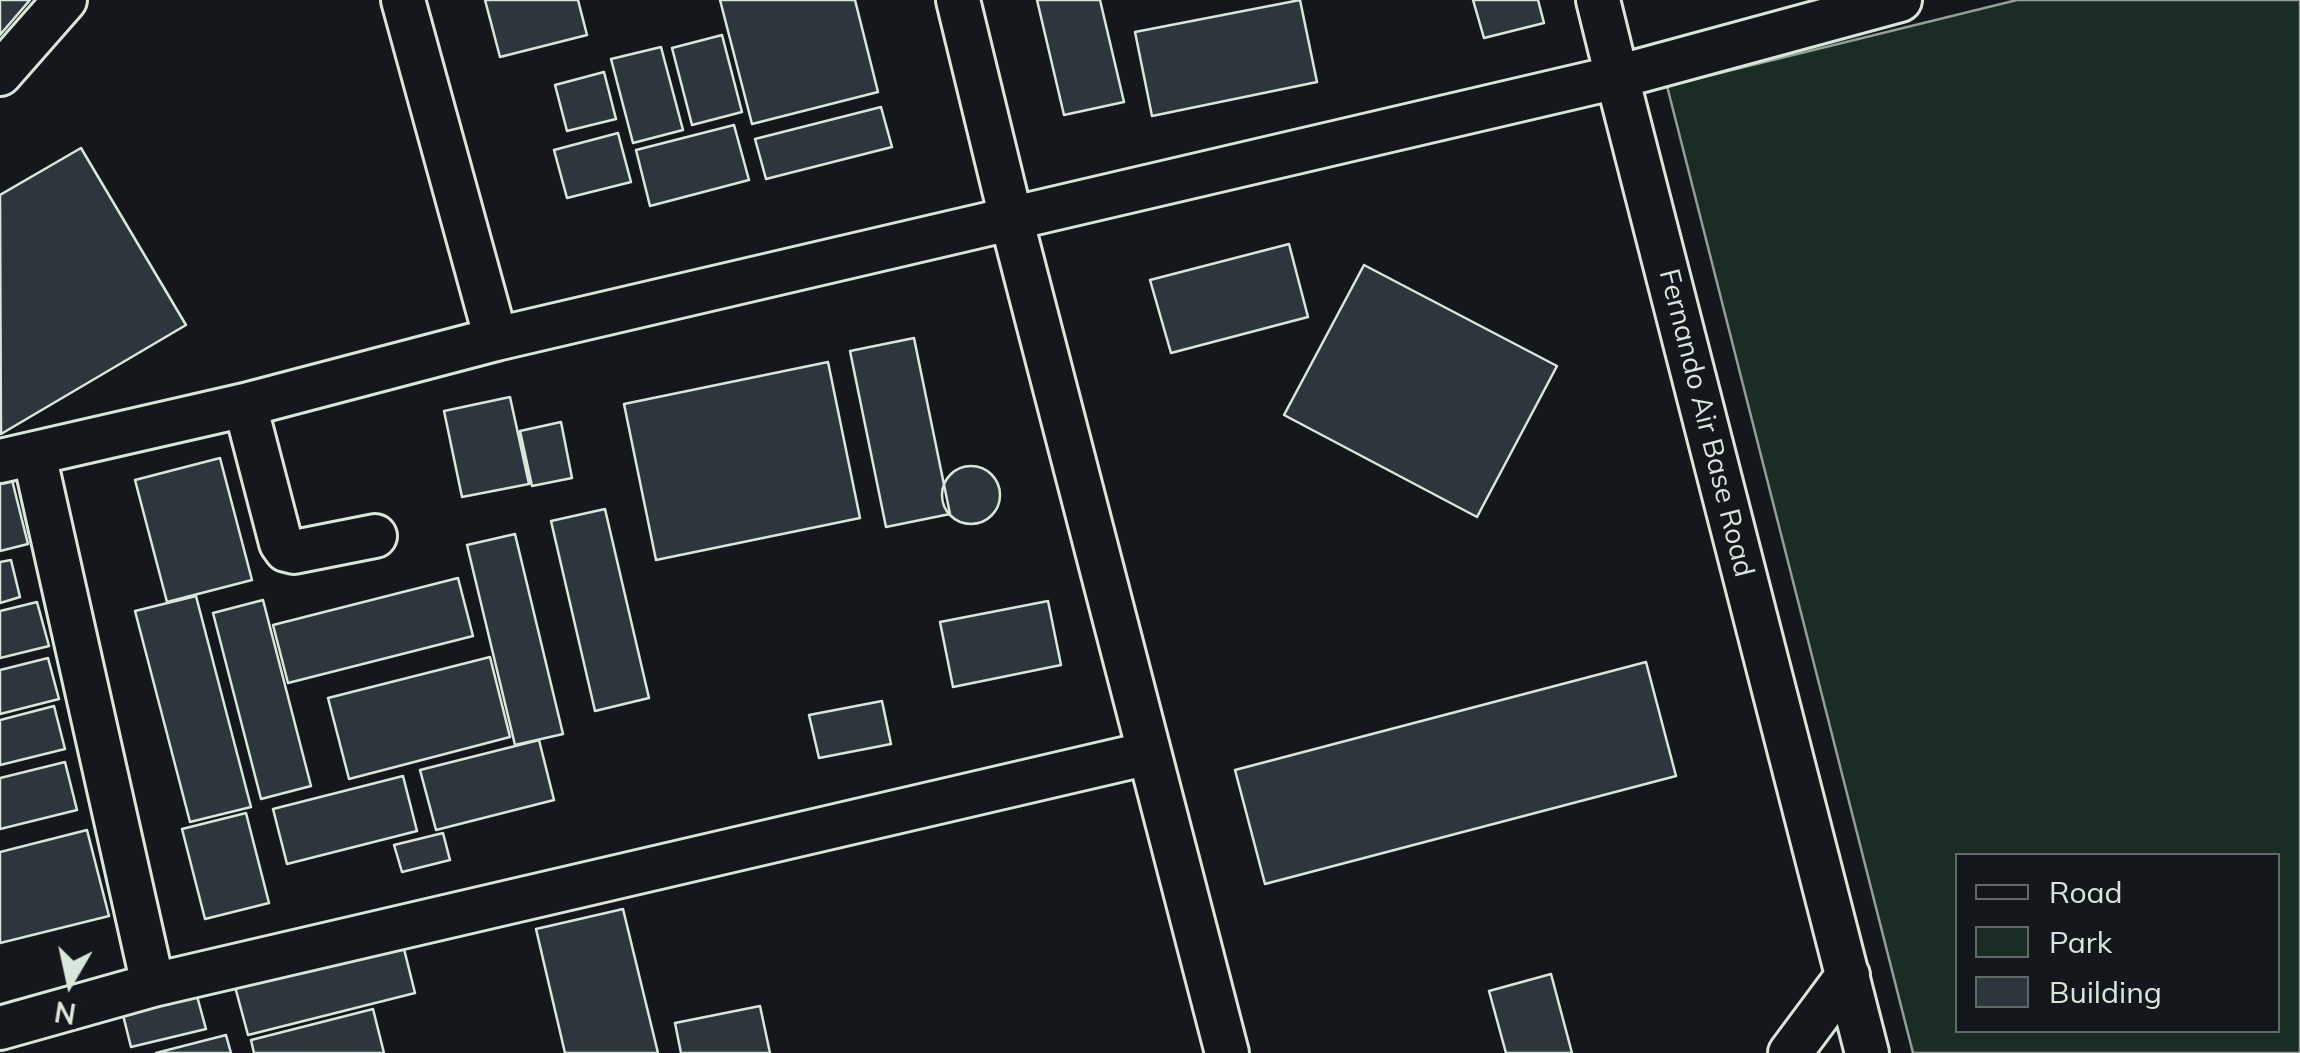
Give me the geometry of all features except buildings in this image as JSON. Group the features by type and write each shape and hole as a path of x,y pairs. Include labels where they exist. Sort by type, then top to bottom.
{"street":[{"path":"0,74 64,0"},
{"path":"402,0 496,339"},
{"path":"958,0 1227,1053"},
{"name":"Fernando Air Base Road","path":"1598,0 1868,1053"},
{"path":"154,986 17,458 496,339 1617,77 1900,0"},
{"path":"245,404 280,543 286,550 294,552 375,536"},
{"path":"8,1035 154,986 1149,753"},
{"path":"1790,1053 1848,975"}],"green space":[{"path":"2017,0 2300,0 2300,1053 1913,1053 1667,86"}]}
